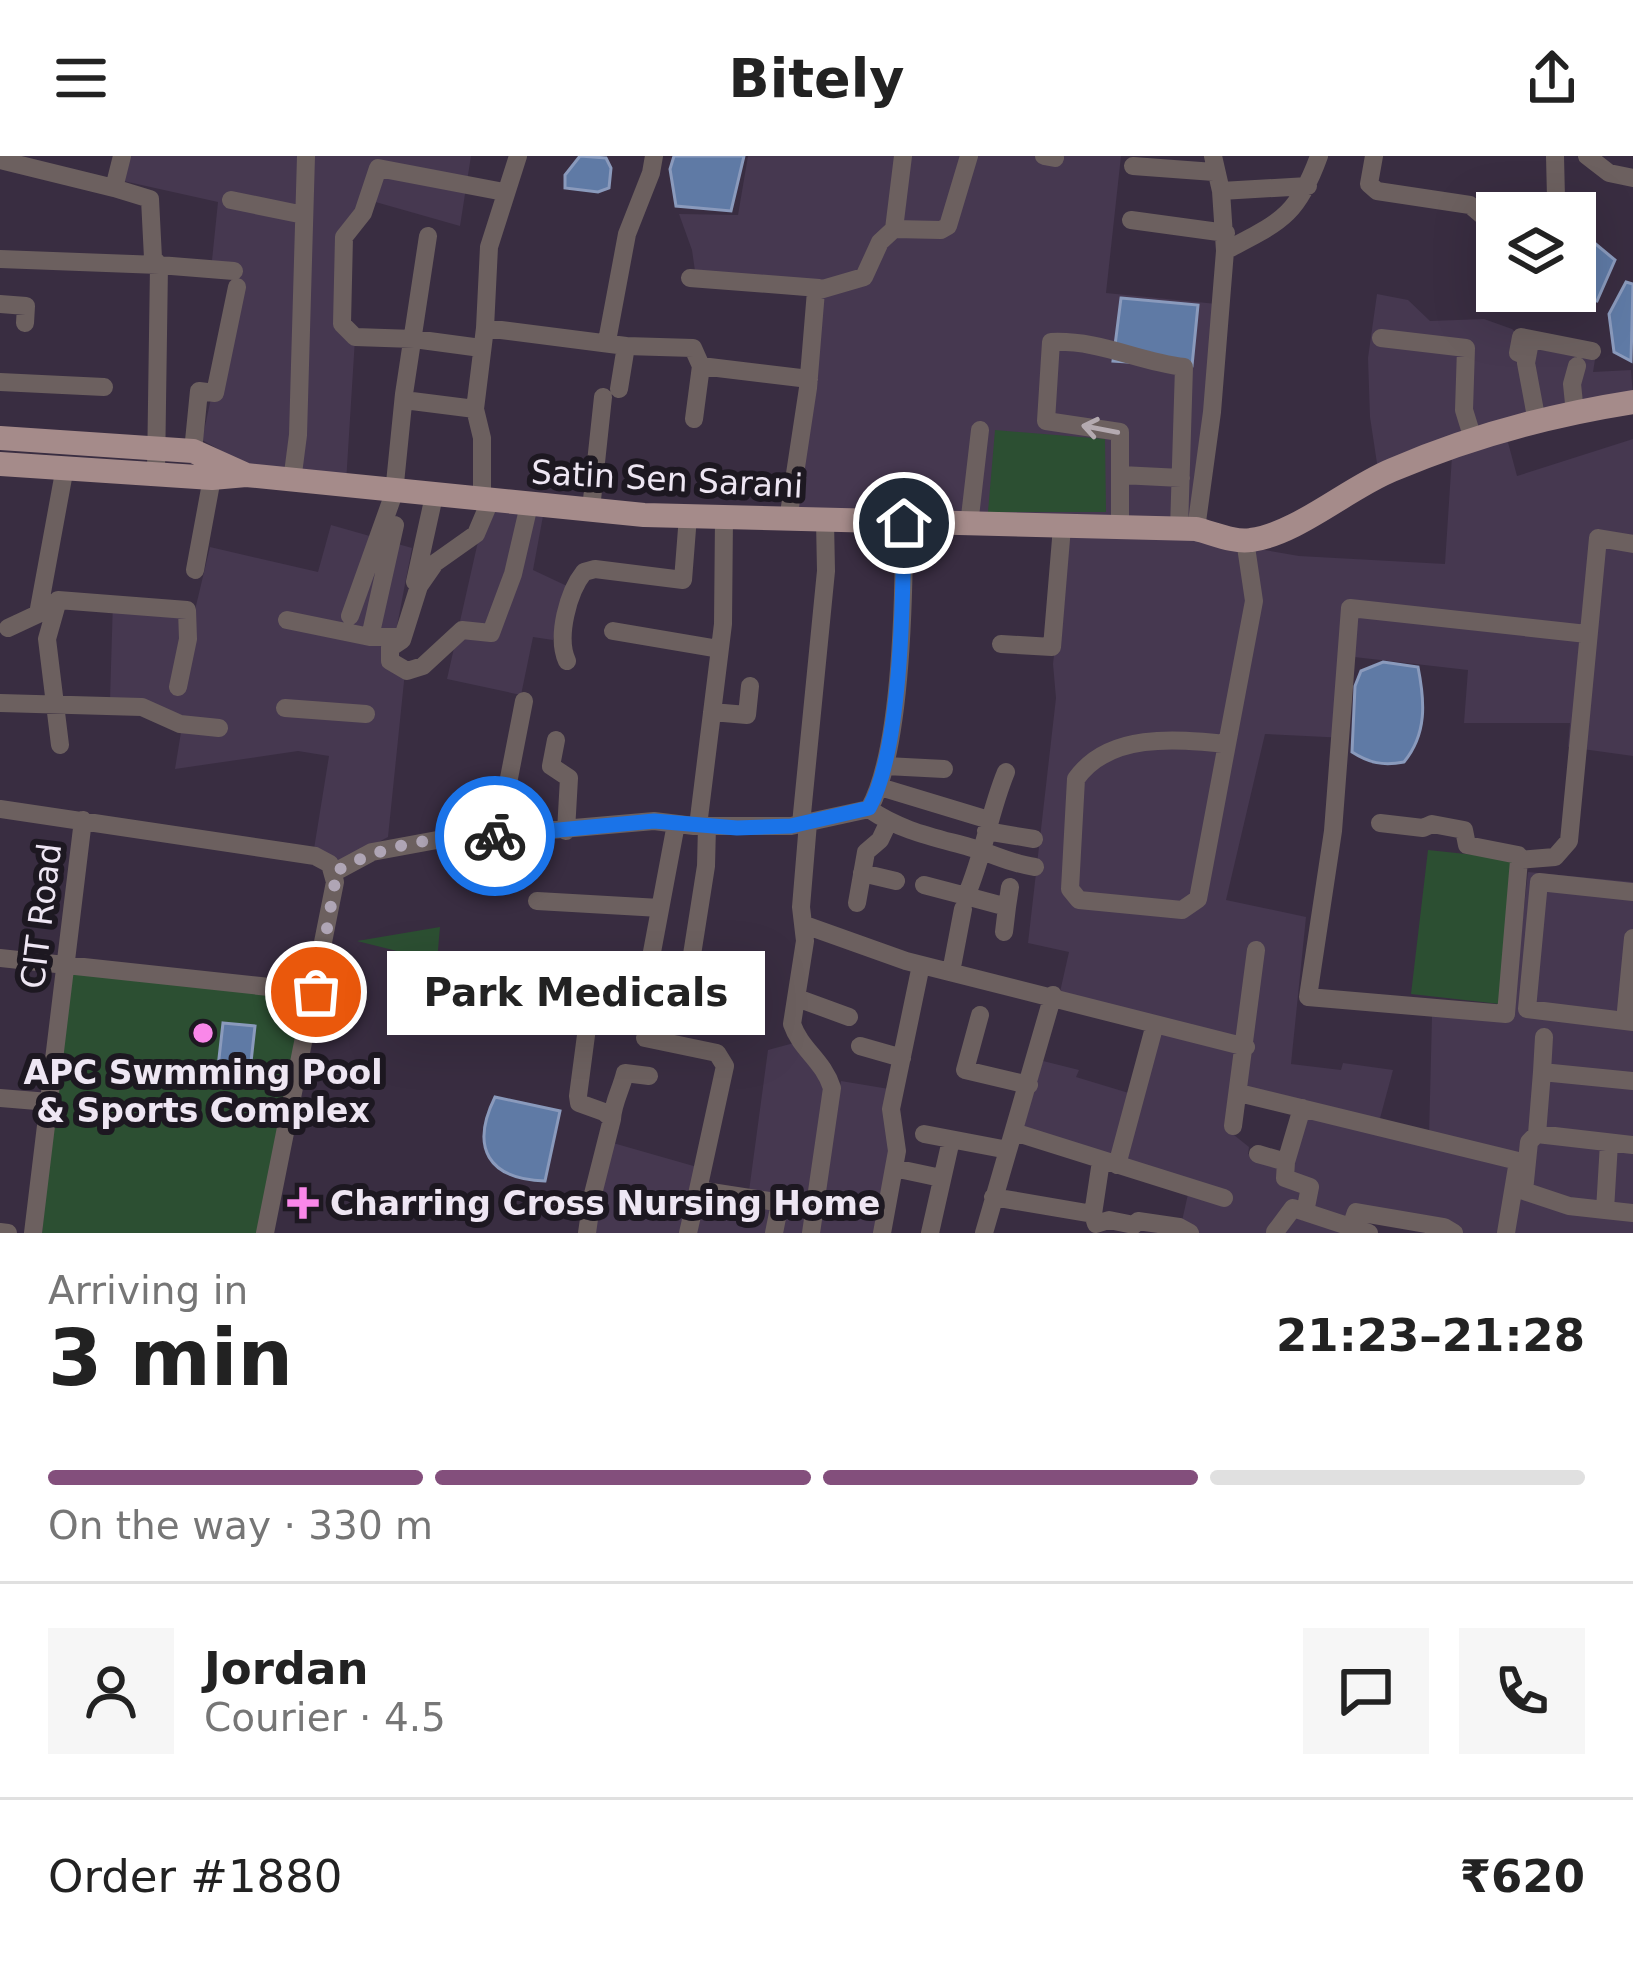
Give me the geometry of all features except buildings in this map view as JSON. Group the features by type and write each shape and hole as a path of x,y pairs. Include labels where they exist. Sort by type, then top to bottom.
{"main road":[{"path":"1245,540 1277,531 1388,471 1473,439 1633,402"},
{"name":"Satin Sen Sarani","path":"0,438 157,460 212,478 246,475 530,505 724,518 1188,529 1245,540"},
{"name":"Satin Sen Sarani","path":"0,464 65,467 157,460 193,451 246,475"}],"street":[{"path":"114,188 122,156"},
{"path":"292,481 298,435 306,156"},
{"path":"518,156 489,248 475,409 486,501 476,534 435,563 419,586 402,640 390,648 390,661 407,670 423,666 462,630 491,633 513,574 530,505"},
{"path":"591,509 611,393 627,234 654,156"},
{"path":"690,278 819,288 864,277 880,242 894,229 904,156"},
{"path":"894,229 941,230 948,226 969,156"},
{"path":"1131,220 1225,242 1287,215 1308,186 1319,156"},
{"path":"1374,156 1368,177 1377,190 1470,205 1476,210"},
{"path":"1555,156 1556,192"},
{"path":"1587,156 1609,173 1633,178"},
{"path":"0,160 149,200 153,258 159,265 157,460"},
{"path":"1133,166 1167,162 1308,186"},
{"path":"481,348 355,337 342,324 344,237 363,213 378,168 504,192"},
{"path":"1188,529 1212,412 1225,242 1216,173"},
{"path":"231,200 304,214"},
{"path":"370,637 399,493 404,400 428,236"},
{"path":"0,259 159,265 236,279 215,393 199,391 193,451"},
{"path":"788,520 819,288"},
{"path":"0,304 26,306 25,323"},
{"path":"485,328 693,348 701,366 694,418"},
{"path":"1381,338 1466,348 1464,410 1473,439"},
{"path":"1120,529 1119,431 1046,421 1051,342 1104,345 1184,367 1181,478 1188,529"},
{"path":"1537,422 1524,345 1592,351"},
{"path":"701,366 808,379"},
{"path":"1575,412 1572,384 1576,366"},
{"path":"0,382 104,387"},
{"path":"404,400 475,409"},
{"path":"969,526 980,430"},
{"path":"8,628 38,614 65,467"},
{"path":"1121,475 1181,478"},
{"path":"195,570 212,478"},
{"path":"350,616 399,493"},
{"path":"287,620 370,637 394,640 401,636 434,496"},
{"path":"567,661 561,649 573,586 584,572 595,569 683,580 688,516"},
{"path":"692,961 706,866 702,826 719,649 724,518"},
{"path":"811,1233 832,1088 826,1068 796,1036 793,1024 805,925 801,907 804,824 826,571 825,520"},
{"path":"869,808 886,766 904,575 904,523"},
{"path":"1001,644 1052,646 1062,527"},
{"path":"1520,860 1555,857 1569,841 1598,538 1633,544"},
{"path":"1227,744 1167,738 1095,758 1084,767 1076,779 1073,897 1182,910 1198,899 1254,601 1245,540"},
{"path":"60,745 46,639 58,600 188,610 188,639 178,687"},
{"path":"1380,823 1464,830 1467,845 1518,855 1506,1014 1308,997 1333,831 1350,608 1587,634"},
{"path":"613,631 719,649"},
{"path":"712,712 746,715 750,686"},
{"path":"517,836 503,808 524,701"},
{"path":"0,703 142,707 180,724 219,728"},
{"path":"285,708 365,714"},
{"path":"556,740 551,766 569,778 566,831"},
{"path":"886,766 944,769"},
{"path":"951,972 965,902 985,853 988,826 1006,772"},
{"path":"880,787 1034,839"},
{"path":"333,873 371,852 472,836 517,836 624,823 804,824 869,808 889,821 1035,867"},
{"path":"0,809 315,856 330,864 335,882 316,992 265,1233"},
{"name":"CIT Road","path":"33,1233 83,820"},
{"path":"857,903 866,852 880,840 889,821"},
{"path":"612,1119 579,1103 578,1096 595,967 649,968 676,824"},
{"path":"862,873 896,881"},
{"path":"1633,892 1538,882 1527,1009 1629,1022 1633,938"},
{"path":"924,885 965,902 1007,908"},
{"path":"1004,932 1010,887"},
{"path":"537,901 660,908"},
{"path":"805,925 921,965 1246,1047"},
{"path":"1233,1126 1256,950"},
{"path":"0,958 316,992"},
{"path":"882,1233 897,1151 891,1109 921,965"},
{"path":"984,1233 1053,995"},
{"path":"797,998 849,1017"},
{"path":"980,1015 965,1070 1029,1085"},
{"path":"1155,1024 1093,1214 1096,1224 1109,1220 1133,1225 1138,1221 1190,1233"},
{"path":"1544,1036 1537,1134 1529,1142 1524,1192 1569,1206 1633,1213"},
{"path":"645,1038 722,1058 725,1066 688,1233"},
{"path":"860,1046 902,1058"},
{"path":"587,1233 613,1102 625,1072 650,1076"},
{"path":"1542,1072 1633,1081"},
{"path":"1239,1093 1518,1161 1507,1233"},
{"path":"0,1098 49,1102"},
{"path":"1302,1108 1285,1178 1310,1187 1305,1211"},
{"path":"923,1134 951,1140 1011,1141 1109,1163 1224,1198"},
{"path":"1537,1134 1633,1145"},
{"path":"930,1233 951,1140"},
{"path":"1605,1210 1609,1143"},
{"path":"1258,1154 1286,1162"},
{"path":"894,1168 941,1178"},
{"path":"698,1190 814,1208"},
{"path":"993,1197 1093,1214"},
{"path":"774,1233 780,1203"},
{"path":"1274,1232 1293,1208 1360,1230"},
{"path":"1360,1230 1356,1212 1444,1227 1454,1233"}],"shaded area":[{"path":"125,156 471,156 460,226 365,199 346,234 341,325 355,339 346,483 268,477 202,440 238,273 211,270 218,202 119,180"},
{"path":"748,156 1121,156 1106,293 1217,304 1191,520 793,515 818,297 697,285 692,250 679,214 738,215"},
{"path":"1377,294 1408,300 1430,321 1484,319 1521,337 1597,347 1593,372 1631,370 1633,396 1378,470 1368,358"},
{"path":"1506,435 1517,476 1633,439 1633,756 1568,747 1570,723 1464,723 1468,670 1354,657 1346,738 1265,734 1226,900 1306,917 1291,1064 1341,1070 1343,1063 1393,1070 1379,1122 1244,1088 1241,1042 1060,992 1069,952 1028,943 1056,698 1053,664 1068,533 1214,541 1299,556 1445,564 1452,456"},
{"path":"486,506 543,516 533,570 567,586 553,640 533,637 521,695 447,679"},
{"path":"331,525 412,548 391,657 406,662 388,837 336,864 314,849 329,756 298,751 175,769 183,720 110,700 113,600 195,610 210,547 318,572"},
{"path":"1528,872 1633,882 1633,1233 1459,1233 1445,1225 1356,1209 1351,1223 1310,1210 1313,1187 1287,1177 1304,1112 1393,1138 1515,1163 1520,1180 1523,1153 1429,1137 1432,1016 1511,1020"},
{"path":"656,961 726,973 722,1021 642,1013"},
{"path":"1158,1028 1242,1049 1229,1131 1249,1147 1248,1154 1282,1164 1307,1189 1304,1213 1361,1233 1195,1233 1182,1221 1188,1194 1121,1162"},
{"path":"794,1043 828,1088 812,1202 749,1191 768,1050"},
{"path":"1043,1061 1079,1070 1076,1077 1132,1094 1114,1160 1020,1128"},
{"path":"841,1081 889,1089 894,1149 879,1233 816,1233"},
{"path":"613,1143 704,1169 700,1181 809,1210 806,1233 592,1233"}],"green space":[{"path":"995,430 1105,439 1106,512 988,512"},
{"path":"1428,850 1513,859 1500,1004 1411,994"},
{"path":"440,927 437,961 357,941"},
{"path":"478,967 513,971 505,1026 471,1021"},
{"path":"69,969 309,995 260,1233 42,1233"}],"water":[{"path":"580,156 606,158 611,168 609,188 598,192 565,188 565,175"},
{"path":"674,156 744,156 731,211 676,206 670,169"},
{"path":"1596,244 1615,260 1596,301"},
{"path":"1626,282 1633,284 1631,361 1614,352 1609,314"},
{"path":"1121,298 1198,305 1192,366 1113,361"},
{"path":"1383,662 1418,667 1422,717 1417,740 1404,762 1376,763 1352,752 1355,686 1361,671"},
{"path":"223,1023 255,1026 249,1080 217,1076"},
{"path":"495,1097 560,1111 545,1181 510,1174 489,1157 484,1131"}],"way so far":[{"path":"316,992 333,873 371,852 495,836"}],"place":[{"name":"Park Medicals","path":"316,992"},
{"name":"APC Swmming Pool & Sports Complex","path":"203,1033"},
{"name":"Charring Cross Nursing Home","path":"303,1203"}],"route":[{"path":"495,836 654,821 737,828 791,826 869,808 885,772 893,708 904,523"}]}
